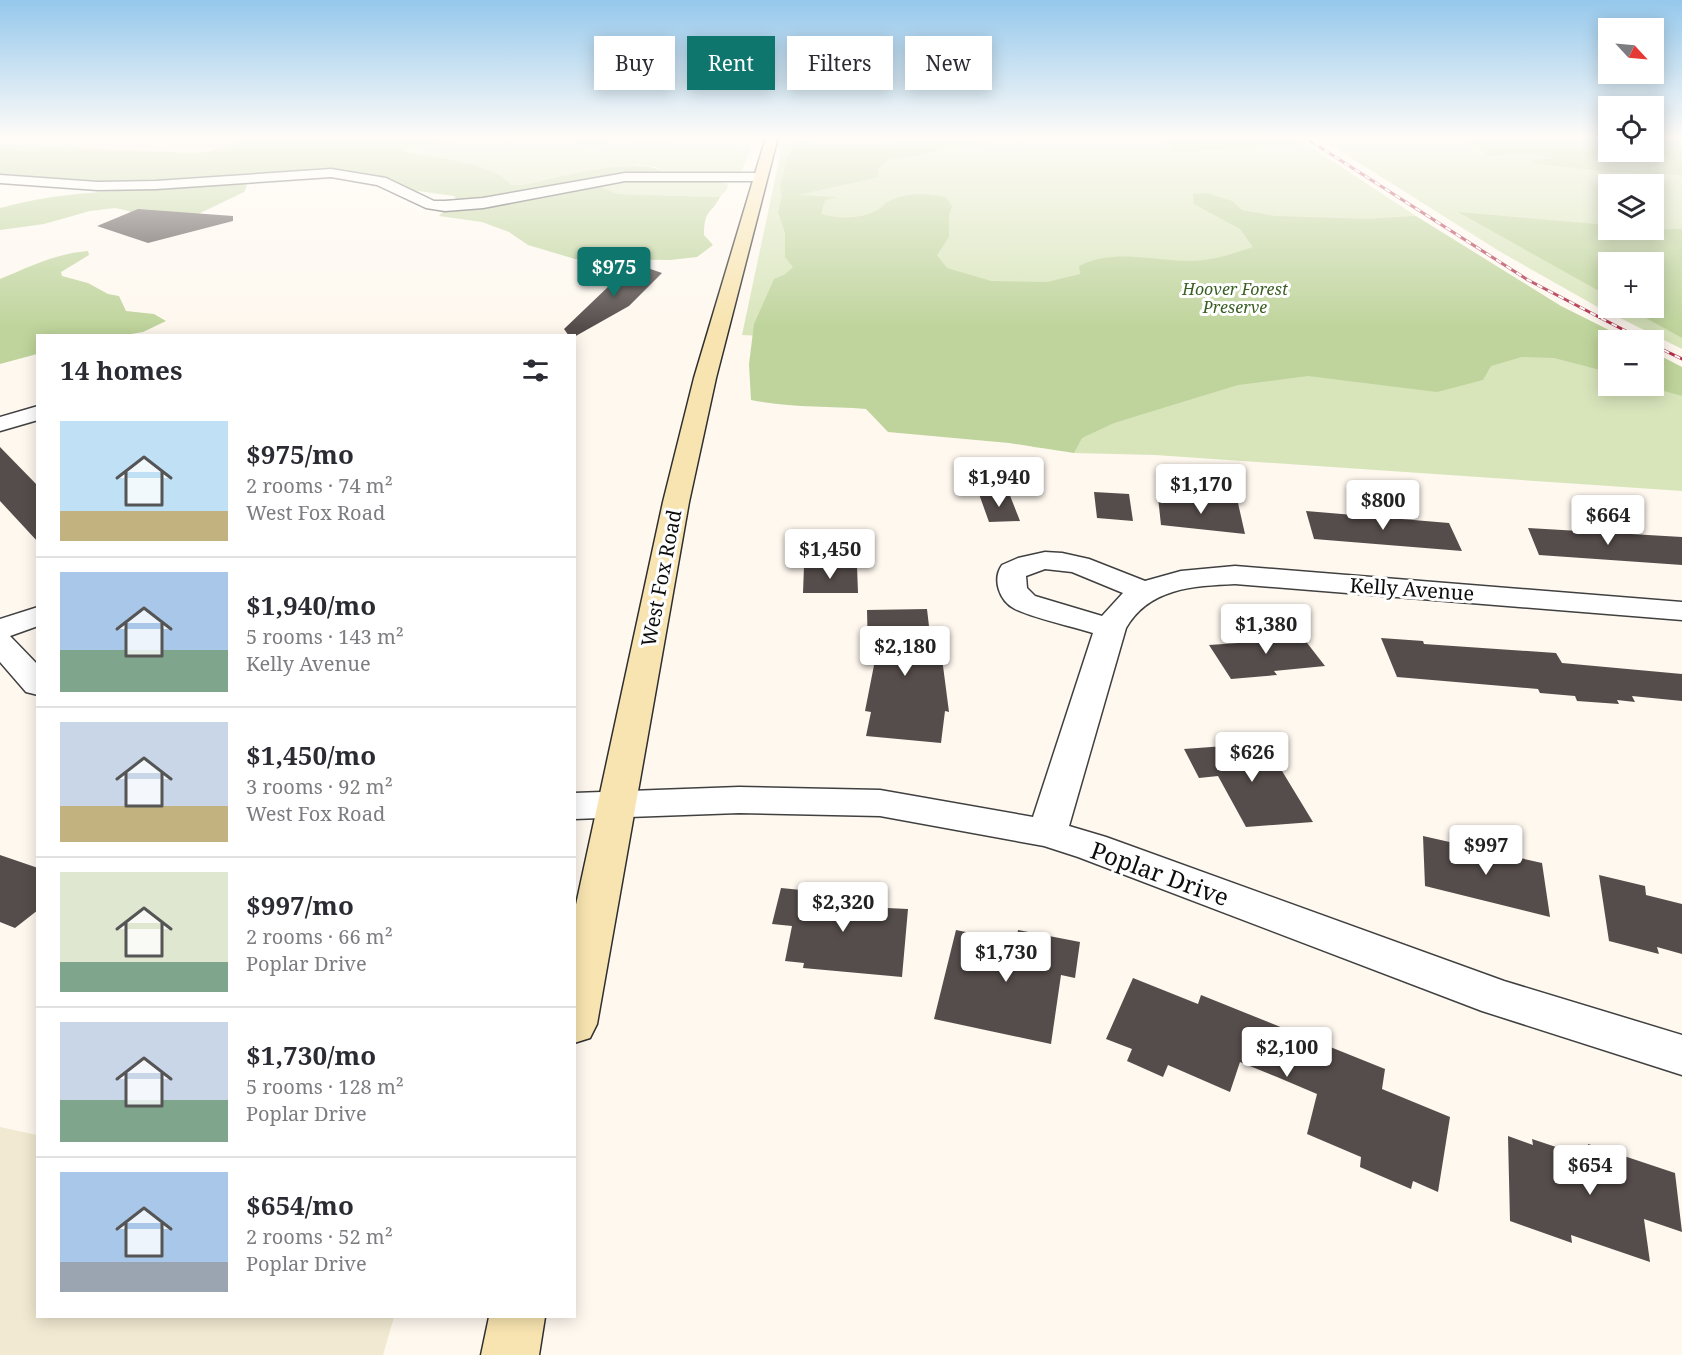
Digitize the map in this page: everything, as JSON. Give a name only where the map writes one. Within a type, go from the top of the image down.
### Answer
[{"type":"street","points":[[421,200],[431,205],[445,206],[497,200]]},
{"type":"street","name":"West Fox Road","points":[[576,1014],[676,502],[705,378],[753,200]]},
{"type":"street","points":[[0,424],[36,414]]},
{"type":"street","points":[[1110,628],[1024,602],[1013,593],[1010,582],[1012,571],[1036,561],[1053,560],[1091,569],[1144,591]]},
{"type":"street","name":"Kelly Avenue","points":[[1047,833],[1110,628],[1117,614],[1144,591],[1173,581],[1235,575],[1682,611]]},
{"type":"street","points":[[0,629],[36,617]]},
{"type":"street","points":[[0,643],[36,683]]},
{"type":"street","name":"Poplar Drive","points":[[576,806],[739,800],[880,803],[1047,833],[1092,847],[1498,998],[1682,1055]]},
{"type":"street","points":[[510,1355],[518,1318]]},
{"type":"shaded area","points":[[0,1127],[36,1135],[36,1318],[394,1318],[383,1355],[0,1355]]},
{"type":"green space","points":[[36,200],[227,200],[192,217],[148,225],[129,211],[115,208],[90,211],[44,224],[0,230],[0,208]]},
{"type":"green space","points":[[458,200],[718,200],[707,216],[704,227],[704,235],[713,245],[697,257],[670,260],[575,259],[528,245],[509,232],[482,222],[439,216],[459,202]]},
{"type":"green space","name":"Hoover Forest Preserve","points":[[771,200],[1392,200],[1416,216],[1414,217],[1598,334],[1598,396],[1664,396],[1664,381],[1682,374],[1682,491],[1155,455],[1074,453],[1075,450],[1032,447],[1006,346],[742,335]]},
{"type":"green space","points":[[781,200],[825,200],[821,214],[856,217],[870,214],[891,200],[948,200],[952,206],[949,216],[949,237],[937,255],[947,268],[991,281],[1047,282],[1080,274],[1079,266],[1106,258],[1133,257],[1197,261],[1222,257],[1253,247],[1240,229],[1194,204],[1194,200],[1230,200],[1242,210],[1275,216],[1368,219],[1416,216],[1561,306],[1609,330],[1598,330],[1598,369],[1554,358],[1522,357],[1491,366],[1483,380],[1437,392],[1308,376],[1238,385],[1114,423],[1082,438],[1074,453],[1009,443],[888,432],[866,409],[794,406],[751,400],[749,364],[754,324],[774,279],[784,275],[793,267],[785,257],[785,233],[778,212]]},
{"type":"green space","points":[[1418,200],[1598,200],[1598,240],[1664,240],[1664,200],[1682,200],[1682,349],[1664,340],[1664,330],[1644,330],[1620,318],[1664,318],[1664,252],[1598,252],[1598,307],[1499,251]]},
{"type":"green space","points":[[1458,212],[1598,224],[1598,240],[1664,240],[1664,229],[1682,229],[1682,338],[1646,318],[1664,318],[1664,252],[1598,252],[1598,290]]},
{"type":"green space","points":[[88,251],[89,255],[61,272],[62,276],[88,283],[108,294],[119,296],[126,311],[154,314],[166,321],[143,332],[131,334],[36,334],[36,354],[0,364],[0,279],[32,265]]},
{"type":"green space","points":[[1664,358],[1682,367],[1682,396],[1664,391]]},
{"type":"building","points":[[138,209],[233,216],[233,221],[148,243],[97,226]]},
{"type":"building","points":[[633,263],[662,273],[629,306],[576,336],[576,334],[568,334],[564,329]]},
{"type":"building","points":[[0,447],[36,484],[36,540],[0,501]]},
{"type":"building","points":[[1094,492],[1129,494],[1133,521],[1097,518]]},
{"type":"building","points":[[1009,493],[1020,521],[989,522],[979,494]]},
{"type":"building","points":[[1158,497],[1238,503],[1245,534],[1161,525]]},
{"type":"building","points":[[1306,511],[1449,523],[1462,551],[1314,539]]},
{"type":"building","points":[[1528,528],[1682,537],[1682,565],[1539,555]]},
{"type":"building","points":[[804,566],[857,566],[858,593],[803,593]]},
{"type":"building","points":[[927,609],[930,635],[939,635],[949,712],[945,711],[941,743],[866,736],[871,712],[865,711],[876,655],[868,655],[867,610]]},
{"type":"building","points":[[1297,630],[1325,666],[1274,671],[1277,675],[1231,679],[1209,645],[1253,642],[1248,634]]},
{"type":"building","points":[[1381,638],[1423,641],[1424,644],[1556,653],[1562,663],[1682,674],[1682,701],[1632,696],[1635,702],[1617,700],[1619,704],[1577,701],[1575,696],[1540,693],[1538,689],[1397,677]]},
{"type":"building","points":[[1265,743],[1313,822],[1246,827],[1218,776],[1199,778],[1184,749]]},
{"type":"building","points":[[1423,836],[1542,863],[1550,917],[1425,886]]},
{"type":"building","points":[[0,855],[36,867],[36,912],[15,928],[0,922]]},
{"type":"building","points":[[1599,875],[1645,886],[1646,895],[1682,904],[1682,954],[1657,947],[1659,954],[1609,941]]},
{"type":"building","points":[[781,888],[832,893],[831,900],[887,904],[887,908],[908,909],[902,977],[803,968],[804,963],[785,961],[792,926],[772,924]]},
{"type":"building","points":[[956,930],[1016,942],[1018,930],[1080,942],[1075,978],[1061,975],[1051,1044],[934,1019]]},
{"type":"building","points":[[1133,978],[1198,1004],[1201,995],[1385,1069],[1382,1089],[1450,1117],[1438,1192],[1413,1181],[1411,1189],[1360,1167],[1361,1157],[1307,1134],[1317,1094],[1277,1077],[1240,1062],[1230,1092],[1168,1065],[1163,1077],[1127,1061],[1132,1049],[1106,1039]]},
{"type":"building","points":[[1508,1136],[1533,1145],[1532,1139],[1589,1158],[1588,1144],[1675,1173],[1682,1232],[1644,1219],[1650,1262],[1571,1235],[1572,1243],[1510,1221]]},
{"type":"railway","points":[[1403,200],[1528,280],[1624,330]]},
{"type":"railway","points":[[1664,350],[1682,359]]}]
